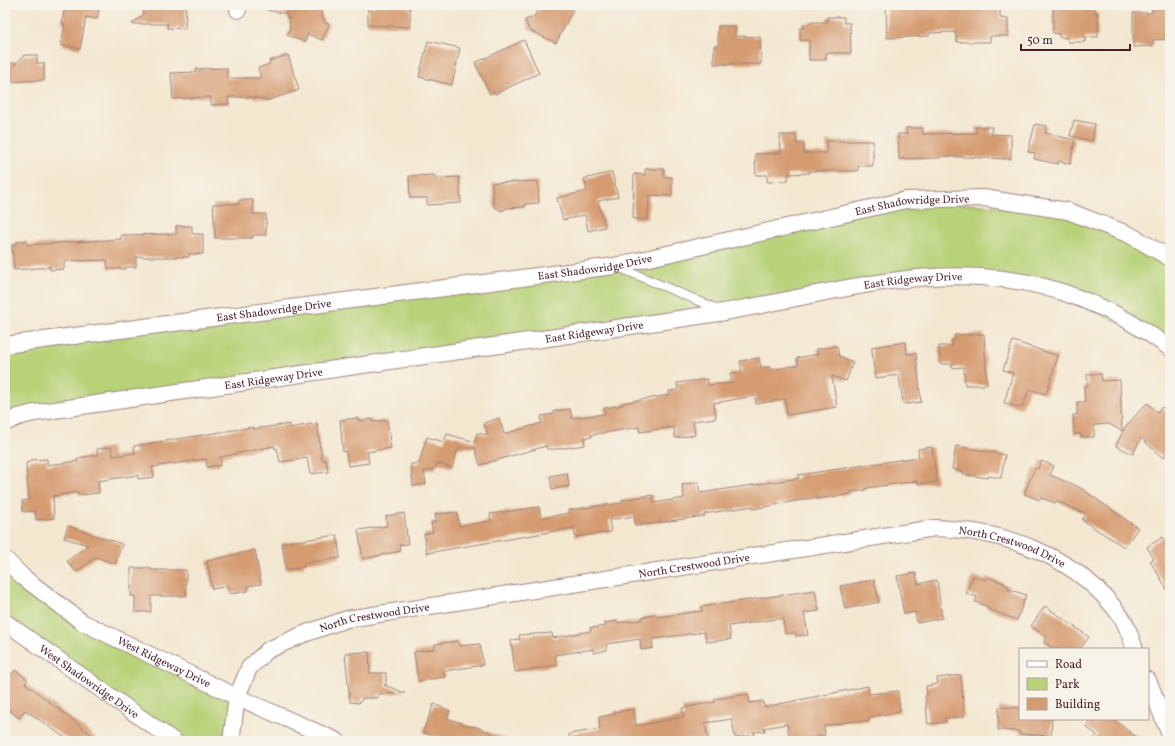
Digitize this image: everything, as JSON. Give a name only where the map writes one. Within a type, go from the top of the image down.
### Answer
[{"type":"street","name":"East Shadowridge Drive","points":[[5,345],[614,266],[906,200],[984,198],[1068,211],[1130,235],[1170,258]]},
{"type":"street","name":"East Ridgeway Drive","points":[[5,423],[18,417],[34,413],[727,312],[910,277],[982,276],[1041,285],[1101,307],[1156,338],[1170,348]]},
{"type":"street","name":"North Crestwood Drive","points":[[231,741],[237,697],[249,668],[268,650],[304,634],[347,619],[935,528],[965,529],[988,533],[1039,550],[1064,564],[1086,578],[1102,594],[1123,620],[1135,648]]},
{"type":"street","name":"West Ridgeway Drive","points":[[5,559],[24,577],[82,622],[237,697],[337,741]]},
{"type":"street","name":"West Shadowridge Drive","points":[[5,622],[174,741]]},
{"type":"street","points":[[1149,682],[1170,735]]},
{"type":"lane","points":[[614,266],[727,312]]},
{"type":"green space","points":[[906,200],[1068,211],[1170,258],[1170,348],[1041,285],[910,277],[5,423],[5,345],[614,266]]},
{"type":"green space","points":[[5,559],[82,622],[237,697],[231,741],[174,741],[5,622]]},
{"type":"building","points":[[65,5],[100,5],[97,19],[86,17],[80,49],[61,45],[65,24],[62,23]]},
{"type":"building","points":[[144,5],[186,5],[185,29],[167,28],[168,24],[132,24],[143,15]]},
{"type":"building","points":[[268,5],[322,5],[320,10],[325,23],[329,24],[322,40],[308,34],[305,42],[287,35],[290,30],[289,18],[286,17],[287,14],[267,10]]},
{"type":"building","points":[[374,5],[404,5],[403,7],[410,8],[410,27],[368,25],[368,7],[374,7]]},
{"type":"building","points":[[541,5],[563,5],[573,10],[556,43],[529,30],[525,20],[534,17]]},
{"type":"building","points":[[932,5],[933,9],[955,8],[955,5],[1000,5],[1000,18],[1008,19],[1008,36],[990,36],[990,42],[957,42],[955,32],[929,33],[929,36],[887,38],[886,6]]},
{"type":"building","points":[[1053,5],[1095,5],[1095,13],[1098,13],[1098,37],[1085,37],[1085,42],[1068,42],[1068,38],[1059,37],[1059,34],[1053,33]]},
{"type":"building","points":[[1152,9],[1170,9],[1170,39],[1153,40],[1153,46],[1133,47],[1133,13],[1152,13]]},
{"type":"building","points":[[827,17],[844,17],[844,23],[850,23],[851,53],[826,53],[826,60],[809,60],[809,40],[800,40],[800,28],[804,28],[803,24],[809,24],[810,22],[827,22]]},
{"type":"building","points":[[718,26],[735,26],[735,36],[760,37],[761,64],[714,64],[714,46],[718,46]]},
{"type":"building","points":[[524,40],[539,73],[495,94],[494,92],[490,94],[475,63]]},
{"type":"building","points":[[428,41],[460,48],[452,85],[419,77]]},
{"type":"building","points":[[25,55],[37,55],[37,63],[44,63],[44,80],[5,82],[5,63],[16,63]]},
{"type":"building","points":[[288,55],[299,90],[269,100],[252,97],[228,97],[229,104],[211,105],[211,97],[173,99],[171,73],[196,72],[196,69],[227,68],[227,78],[261,78],[258,68],[270,64],[269,61]]},
{"type":"building","points":[[1074,120],[1095,124],[1092,141],[1070,136]]},
{"type":"building","points":[[1035,124],[1047,126],[1045,133],[1075,140],[1070,164],[1059,161],[1058,164],[1034,159],[1035,153],[1028,152]]},
{"type":"building","points":[[976,127],[992,127],[991,134],[1011,135],[1011,159],[940,156],[940,158],[899,159],[898,134],[907,134],[906,128],[923,128],[923,134],[976,133]]},
{"type":"building","points":[[780,135],[796,135],[796,144],[804,144],[804,153],[827,153],[826,141],[873,141],[873,166],[858,166],[858,171],[810,171],[810,173],[788,174],[788,181],[767,182],[767,175],[756,175],[755,154],[781,153]]},
{"type":"building","points":[[645,169],[664,169],[664,177],[672,177],[672,196],[649,195],[648,219],[633,219],[634,174],[645,175]]},
{"type":"building","points":[[612,172],[618,197],[598,201],[605,227],[588,231],[585,215],[563,220],[557,198],[587,191],[584,179]]},
{"type":"building","points":[[434,175],[434,178],[459,177],[461,203],[427,205],[427,198],[410,198],[409,176]]},
{"type":"building","points":[[538,181],[539,203],[525,204],[525,207],[507,208],[502,211],[494,207],[492,183]]},
{"type":"building","points":[[239,200],[253,200],[253,214],[266,214],[266,235],[253,235],[253,238],[215,238],[213,204],[239,204]]},
{"type":"building","points":[[176,226],[192,226],[192,234],[203,234],[203,254],[189,254],[189,257],[136,257],[136,267],[125,267],[125,269],[108,269],[107,260],[64,261],[64,269],[50,270],[50,267],[14,270],[12,245],[16,245],[16,242],[27,241],[27,245],[121,239],[121,235],[176,234]]},
{"type":"building","points":[[984,334],[987,385],[965,385],[964,367],[952,368],[952,364],[940,364],[939,346],[952,346],[952,340],[955,340],[955,335]]},
{"type":"building","points":[[1013,341],[1058,356],[1046,394],[1029,389],[1022,408],[1004,403],[1013,373],[1003,370]]},
{"type":"building","points":[[906,342],[907,354],[916,353],[921,402],[906,404],[903,403],[899,375],[875,378],[872,347]]},
{"type":"building","points":[[837,346],[839,356],[853,362],[846,381],[832,376],[837,407],[787,415],[785,399],[756,404],[755,396],[714,403],[716,418],[693,421],[695,435],[675,438],[674,427],[640,432],[639,427],[591,435],[592,437],[584,438],[585,445],[557,449],[547,449],[546,446],[480,465],[475,448],[458,448],[452,468],[437,463],[435,469],[424,471],[426,484],[413,486],[411,464],[419,463],[427,437],[444,442],[447,434],[475,442],[477,433],[488,435],[484,423],[499,418],[504,434],[542,423],[541,416],[554,414],[554,411],[570,409],[572,418],[605,414],[604,408],[669,395],[669,391],[678,390],[677,383],[707,379],[708,385],[732,383],[730,373],[742,372],[740,361],[759,358],[761,368],[770,367],[770,370],[798,365],[797,358],[818,354],[817,349]]},
{"type":"building","points":[[1087,374],[1101,374],[1102,381],[1120,380],[1122,431],[1109,424],[1094,425],[1094,437],[1081,437],[1081,434],[1074,434],[1073,415],[1077,415],[1077,402],[1085,402],[1084,386],[1088,386]]},
{"type":"building","points":[[1147,403],[1157,412],[1162,407],[1170,414],[1170,450],[1163,458],[1141,438],[1133,454],[1116,446],[1125,427]]},
{"type":"building","points":[[358,418],[359,421],[372,419],[373,422],[387,420],[391,448],[367,452],[369,463],[348,466],[346,451],[343,452],[340,420]]},
{"type":"building","points":[[317,423],[322,460],[326,460],[328,472],[310,474],[307,458],[280,462],[277,448],[275,449],[274,446],[220,457],[221,465],[207,467],[206,459],[152,467],[154,477],[138,479],[138,475],[98,481],[99,493],[79,495],[78,492],[53,496],[54,518],[36,520],[35,511],[23,512],[22,501],[29,500],[26,463],[30,462],[30,460],[47,459],[47,465],[78,461],[78,458],[97,455],[97,449],[111,447],[113,456],[135,453],[134,446],[202,435],[253,427],[253,429],[290,424],[290,428]]},
{"type":"building","points":[[956,446],[1005,455],[1001,478],[989,476],[988,478],[963,474],[964,472],[952,469]]},
{"type":"building","points":[[932,447],[937,482],[918,484],[917,481],[866,488],[866,490],[850,492],[851,494],[817,499],[817,497],[753,509],[753,506],[704,514],[705,516],[635,526],[634,516],[609,520],[611,532],[575,537],[574,528],[427,553],[424,534],[433,532],[431,522],[436,522],[435,514],[457,512],[459,526],[491,521],[490,514],[539,507],[541,518],[569,513],[569,510],[622,503],[622,500],[653,495],[654,503],[684,498],[682,485],[698,482],[700,493],[799,478],[798,475],[919,457],[918,449]]},
{"type":"building","points":[[1041,461],[1054,466],[1050,475],[1079,487],[1138,528],[1124,547],[1082,520],[1086,514],[1056,501],[1055,503],[1041,498],[1040,500],[1024,494],[1035,468],[1038,469]]},
{"type":"building","points":[[567,473],[569,486],[552,489],[550,476]]},
{"type":"building","points":[[404,513],[408,544],[399,545],[400,551],[363,559],[358,530],[387,526],[386,516]]},
{"type":"building","points":[[68,526],[122,544],[115,564],[96,557],[76,572],[67,561],[88,545],[64,538]]},
{"type":"building","points":[[337,535],[340,558],[304,563],[304,567],[286,570],[282,543]]},
{"type":"building","points":[[1163,537],[1170,549],[1170,594],[1150,561],[1154,559],[1147,547]]},
{"type":"building","points":[[255,550],[261,584],[248,586],[248,591],[230,594],[228,586],[212,589],[207,561]]},
{"type":"building","points":[[131,568],[151,568],[151,570],[186,570],[186,596],[151,596],[151,612],[135,612],[135,596],[131,596]]},
{"type":"building","points":[[916,573],[918,584],[937,580],[942,618],[917,623],[915,612],[904,614],[897,576]]},
{"type":"building","points":[[973,576],[985,580],[987,577],[1004,583],[1003,584],[1009,586],[1008,589],[1026,595],[1017,620],[986,608],[987,606],[975,602],[977,597],[966,593]]},
{"type":"building","points":[[874,580],[879,602],[845,609],[840,586]]},
{"type":"building","points":[[815,590],[819,611],[804,613],[808,635],[796,636],[795,633],[785,634],[783,619],[776,619],[729,626],[731,639],[707,642],[704,632],[652,639],[653,648],[641,650],[640,639],[606,644],[607,650],[594,653],[593,649],[555,655],[557,665],[515,672],[511,640],[520,639],[519,635],[552,633],[553,638],[591,631],[590,628],[606,626],[605,623],[642,620],[642,617],[656,615],[657,617],[702,611],[701,607]]},
{"type":"building","points":[[1045,606],[1089,637],[1081,648],[1053,648],[1044,642],[1047,637],[1031,626]]},
{"type":"building","points":[[458,641],[459,646],[480,644],[483,665],[444,671],[445,677],[418,681],[414,652],[435,649],[435,644]]},
{"type":"building","points":[[369,652],[370,673],[386,673],[386,685],[384,685],[405,693],[378,694],[378,698],[363,698],[359,703],[350,702],[345,653]]},
{"type":"building","points":[[15,670],[28,680],[25,683],[100,741],[70,741],[25,710],[19,718],[5,707],[5,703],[9,697],[5,694],[5,684]]},
{"type":"building","points":[[961,675],[964,717],[945,718],[946,722],[928,724],[925,696],[927,695],[926,686],[938,684],[937,678]]},
{"type":"building","points":[[868,686],[869,694],[898,691],[900,712],[869,717],[869,721],[852,721],[824,726],[825,735],[798,741],[790,741],[787,724],[764,728],[765,731],[754,732],[755,735],[735,738],[732,719],[705,723],[708,739],[700,741],[569,741],[569,734],[600,729],[599,717],[614,714],[614,712],[634,709],[636,726],[684,717],[682,708],[715,702],[715,699],[748,694],[750,703],[763,701],[764,707]]},
{"type":"building","points":[[434,704],[450,711],[447,718],[473,727],[474,726],[511,741],[445,741],[425,733],[423,732]]},
{"type":"building","points":[[999,707],[1019,708],[1019,720],[1052,720],[1051,736],[1019,734],[1019,731],[998,730]]},
{"type":"building","points":[[1090,720],[1113,720],[1142,741],[1092,741],[1097,735],[1086,727]]}]
